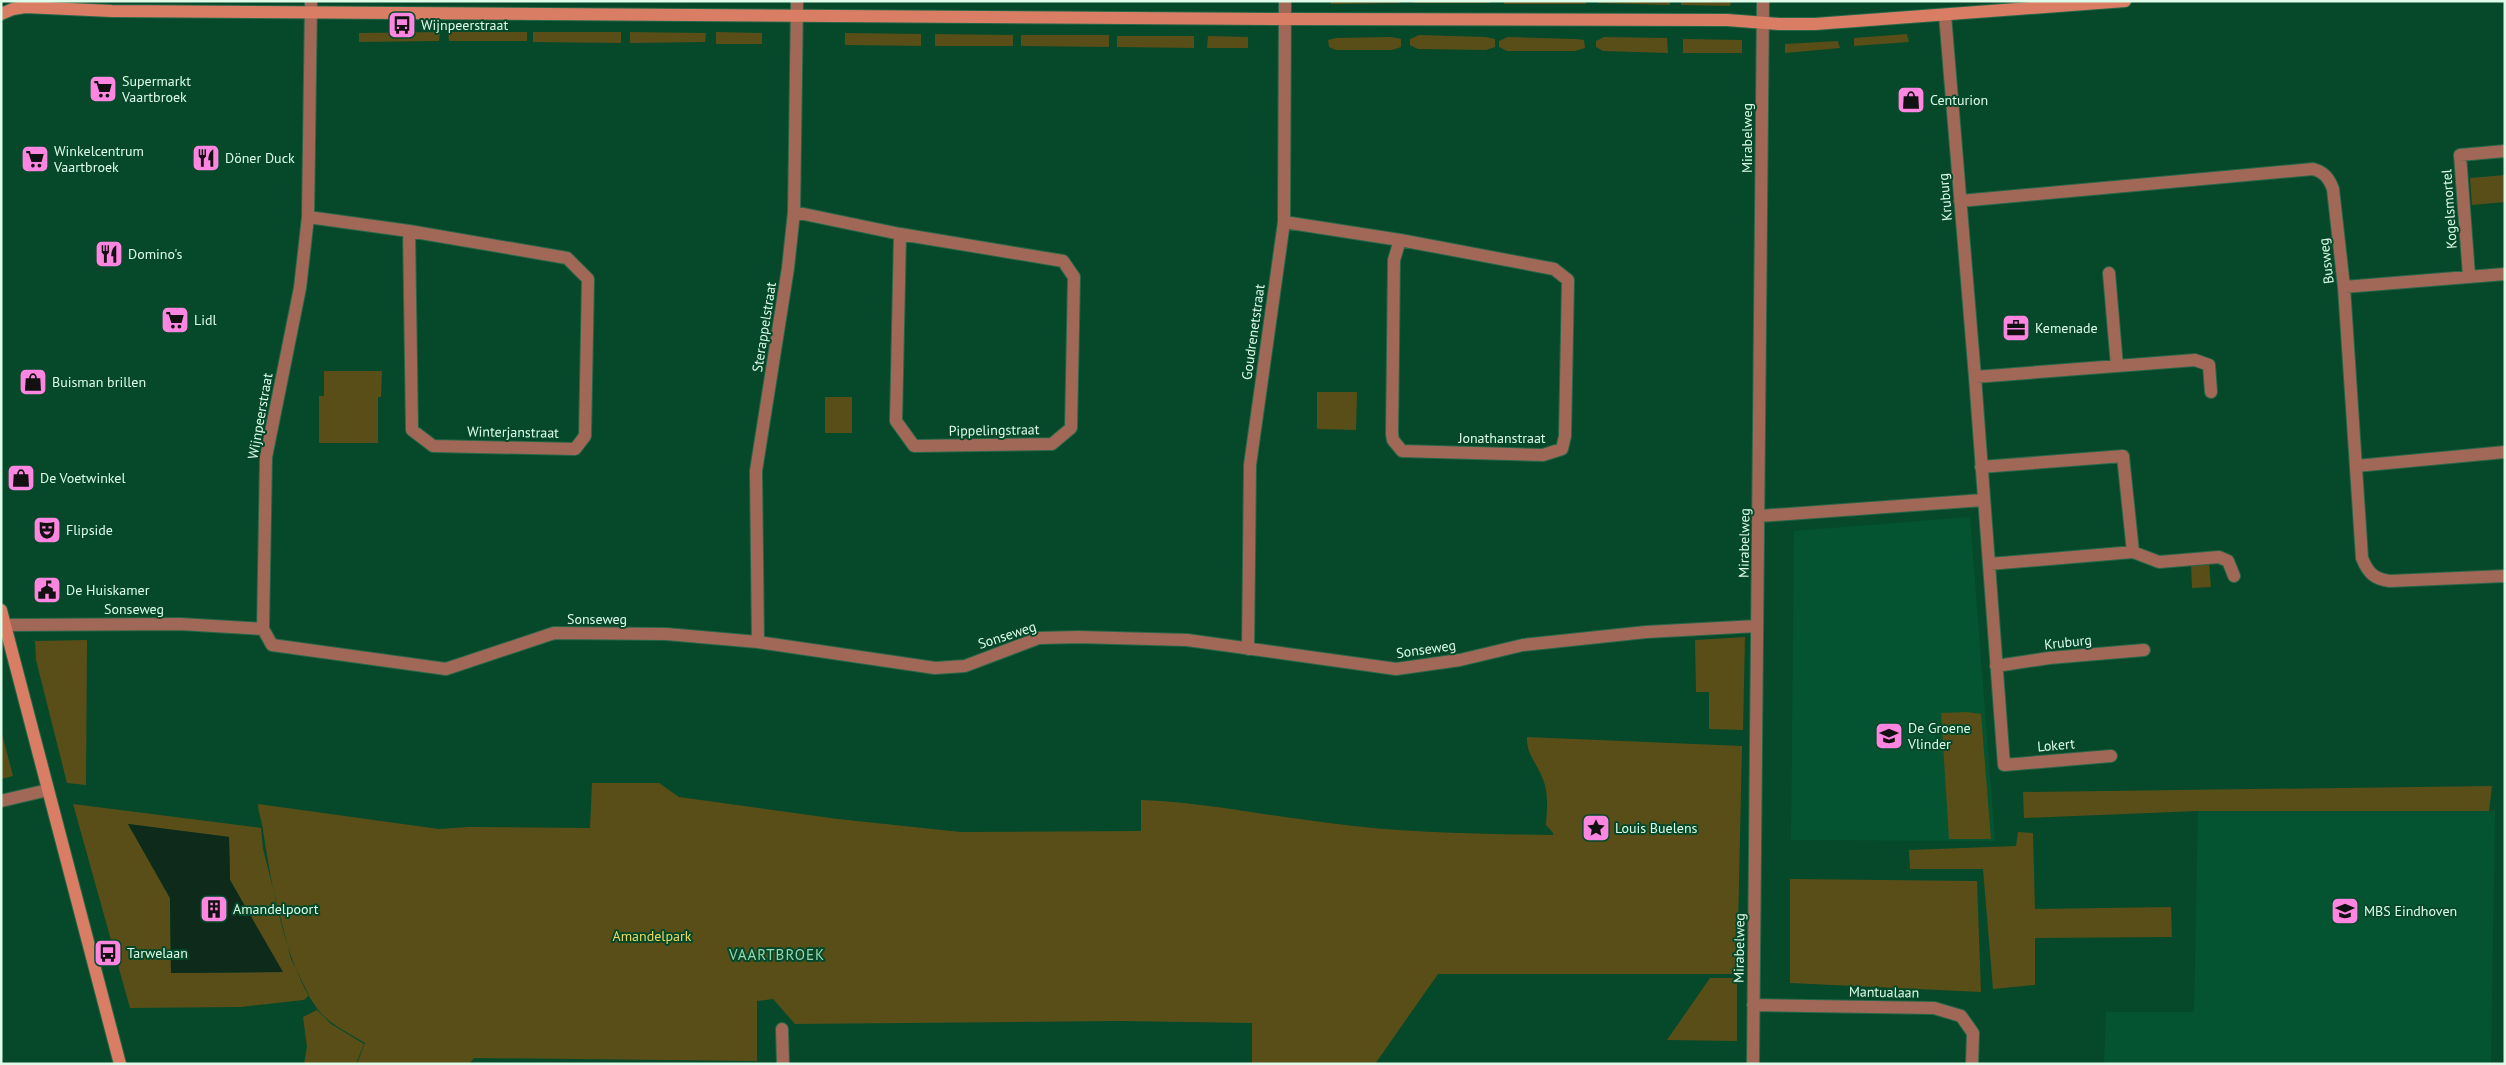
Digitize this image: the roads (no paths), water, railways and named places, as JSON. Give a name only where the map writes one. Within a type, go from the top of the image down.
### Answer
[{"type":"street","name":"Sterappelstraat","points":[[758,642],[756,471],[788,268],[794,212],[797,1]]},
{"type":"street","name":"Goudrenetstraat","points":[[1248,649],[1250,465],[1284,222],[1284,1]]},
{"type":"street","name":"Mirabelweg","points":[[1753,1064],[1757,626],[1760,516],[1763,1]]},
{"type":"street","points":[[1,14],[13,9],[26,7],[112,11],[311,7],[798,16],[1727,20],[1815,24],[2126,1]]},
{"type":"street","name":"Wijnpeerstraat","points":[[272,646],[263,629],[266,457],[300,288],[308,217],[311,7]]},
{"type":"street","name":"Kruburg","points":[[1945,15],[1975,377],[2004,765]]},
{"type":"street","name":"Kogelsmortel","points":[[2469,276],[2460,154],[2505,151]]},
{"type":"street","name":"Busweg","points":[[1960,200],[2313,169],[2319,171],[2330,180],[2333,189],[2344,287],[2362,558],[2371,576],[2380,580],[2505,576]]},
{"type":"street","name":"Pippelingstraat","points":[[794,212],[900,234],[1063,261],[1074,277],[1071,428],[1052,444],[914,446],[896,421],[900,234]]},
{"type":"street","name":"Winterjanstraat","points":[[308,217],[409,231],[567,258],[588,279],[585,436],[575,449],[433,446],[412,430],[409,231]]},
{"type":"street","name":"Jonathanstraat","points":[[1284,222],[1400,240],[1554,269],[1568,280],[1565,436],[1562,449],[1543,455],[1408,452],[1402,451],[1397,446],[1392,434],[1392,381],[1394,260],[1400,240]]},
{"type":"street","points":[[2109,272],[2117,366]]},
{"type":"street","points":[[2344,287],[2505,274]]},
{"type":"street","points":[[1975,377],[2195,360],[2208,365],[2211,392]]},
{"type":"street","points":[[2356,466],[2505,452]]},
{"type":"street","points":[[1981,467],[2123,456],[2134,552]]},
{"type":"street","points":[[1760,516],[1983,500]]},
{"type":"street","points":[[1989,564],[2134,552],[2159,562],[2219,557],[2228,561],[2234,576]]},
{"type":"street","points":[[1,610],[120,1064]]},
{"type":"street","name":"Sonseweg","points":[[5,625],[180,624],[263,629]]},
{"type":"street","name":"Sonseweg","points":[[272,646],[446,669],[554,634],[666,634],[758,642],[935,668],[965,666],[1039,638],[1187,640],[1396,669],[1460,660],[1523,645],[1646,632],[1757,626]]},
{"type":"street","name":"Kruburg","points":[[1996,666],[2049,658],[2144,650]]},
{"type":"street","name":"Lokert","points":[[2004,765],[2111,756]]},
{"type":"street","points":[[1,801],[48,790]]},
{"type":"street","name":"Mantualaan","points":[[1753,1005],[1934,1008],[1961,1016],[1973,1033],[1972,1064]]},
{"type":"street","points":[[782,1029],[782,1064]]},
{"type":"place","name":"Wijnpeerstraat","points":[[402,25]]},
{"type":"place","name":"Supermarkt Vaartbroek","points":[[103,89]]},
{"type":"place","name":"Centurion","points":[[1911,100]]},
{"type":"place","name":"Döner Duck","points":[[206,158]]},
{"type":"place","name":"Winkelcentrum Vaartbroek","points":[[35,159]]},
{"type":"place","name":"Domino's","points":[[109,254]]},
{"type":"place","name":"Lidl","points":[[175,320]]},
{"type":"place","name":"Kemenade","points":[[2016,328]]},
{"type":"place","name":"Buisman brillen","points":[[33,382]]},
{"type":"place","name":"De Voetwinkel","points":[[21,478]]},
{"type":"place","name":"Flipside","points":[[47,530]]},
{"type":"place","name":"De Huiskamer","points":[[47,590]]},
{"type":"place","name":"De Groene Vlinder","points":[[1889,736]]},
{"type":"place","name":"Louis Buelens","points":[[1596,828]]},
{"type":"place","name":"Amandelpoort","points":[[214,909]]},
{"type":"place","name":"MBS Eindhoven","points":[[2345,911]]},
{"type":"place","name":"Tarwelaan","points":[[108,953]]},
{"type":"district","name":"VAARTBROEK","points":[[777,955]]},
{"type":"park label","name":"Amandelpark","points":[[652,936]]}]
